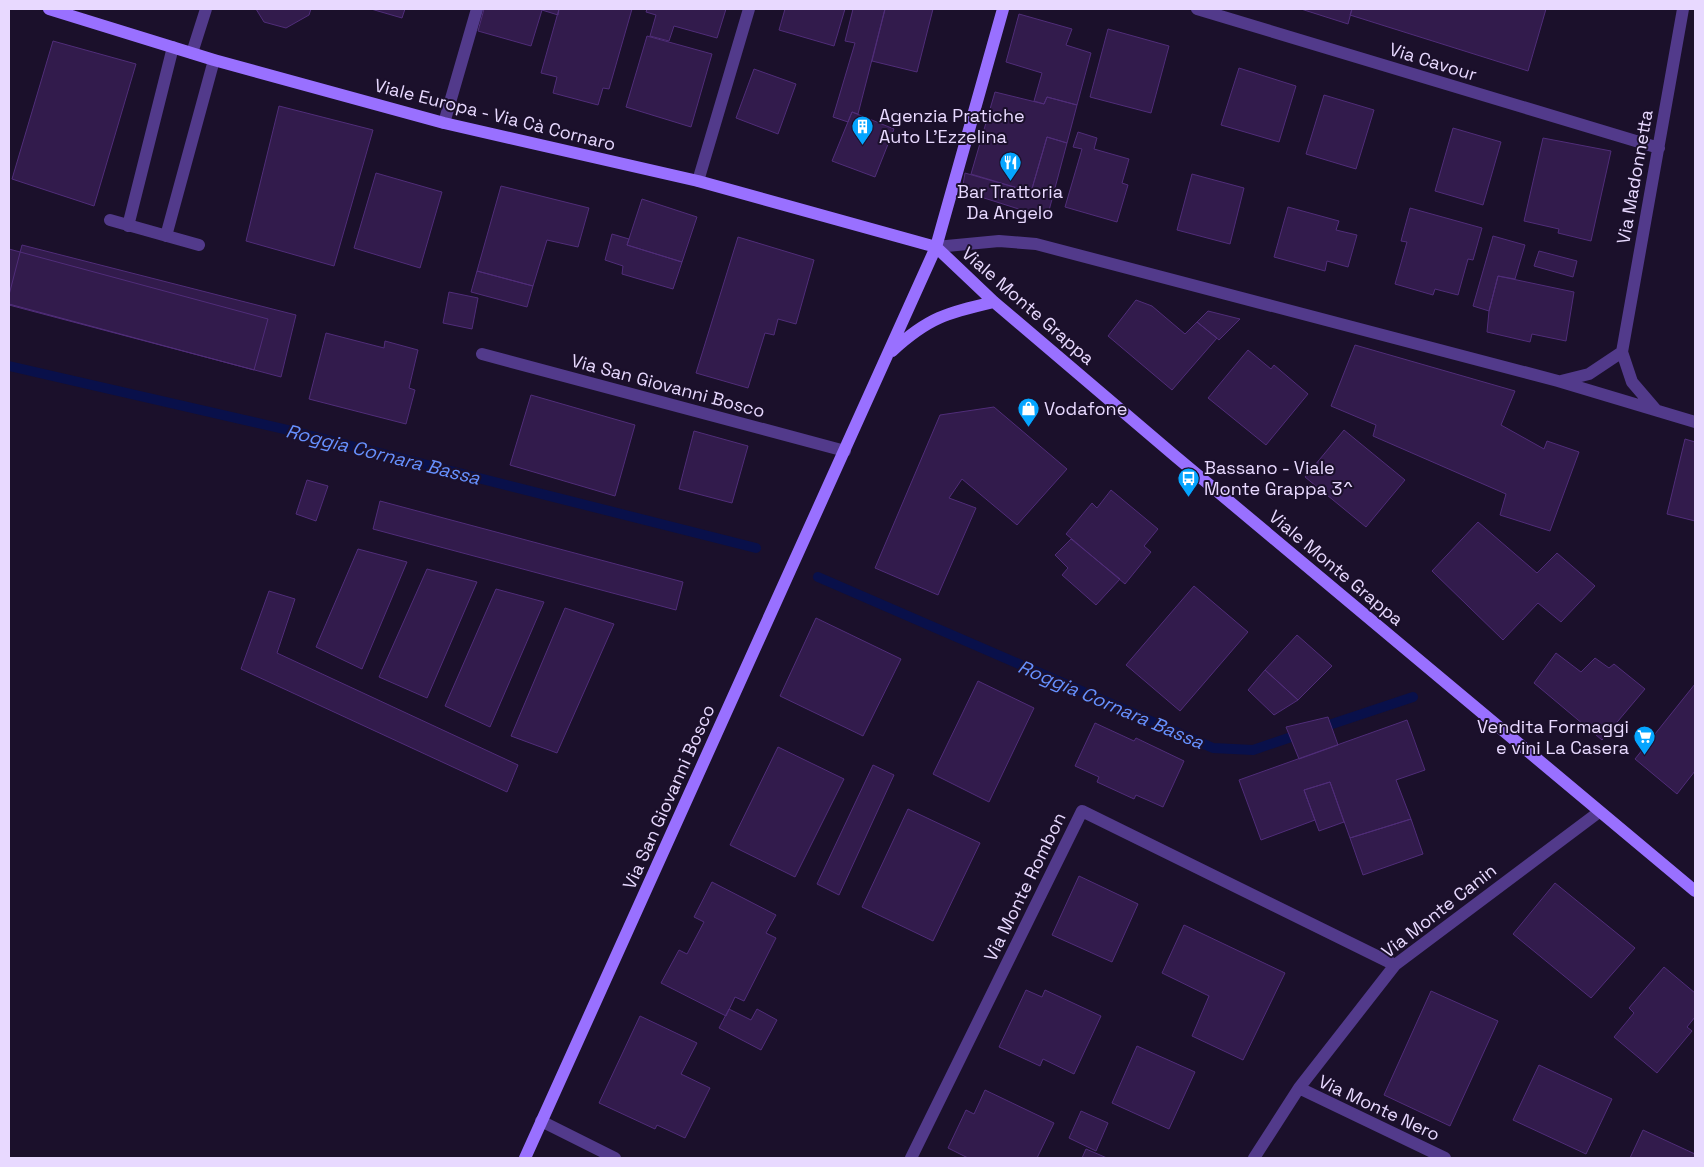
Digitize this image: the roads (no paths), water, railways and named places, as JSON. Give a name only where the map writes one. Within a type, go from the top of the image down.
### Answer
[{"type":"street","name":"Viale Europa - Via Cà Cornaro","points":[[49,9],[214,60],[444,123],[698,181],[936,247]]},
{"type":"street","points":[[192,53],[206,9]]},
{"type":"street","points":[[444,123],[477,9]]},
{"type":"street","points":[[698,181],[749,9]]},
{"type":"street","name":"Via San Giovanni Bosco","points":[[525,1158],[936,247],[1003,9]]},
{"type":"street","name":"Via Cavour","points":[[1196,9],[1659,148]]},
{"type":"street","name":"Via Madonnetta","points":[[1658,412],[1642,396],[1632,382],[1622,352],[1683,9]]},
{"type":"street","points":[[128,226],[173,47]]},
{"type":"street","points":[[166,236],[214,60]]},
{"type":"street","points":[[110,220],[199,245]]},
{"type":"street","points":[[936,247],[999,241],[1036,244],[1558,381],[1695,422]]},
{"type":"street","name":"Viale Monte Grappa","points":[[936,247],[994,302],[1695,892]]},
{"type":"street","name":"Via San Giovanni Bosco","points":[[888,354],[914,330],[946,313],[994,302]]},
{"type":"street","points":[[1558,381],[1569,381],[1589,374],[1622,352]]},
{"type":"street","name":"Via San Giovanni Bosco","points":[[482,354],[845,451]]},
{"type":"street","name":"Via Monte Rombon","points":[[911,1158],[1082,811],[1395,965]]},
{"type":"street","name":"Via Monte Canin","points":[[1254,1158],[1299,1088],[1395,965],[1599,812]]},
{"type":"street","name":"Via Monte Nero","points":[[1299,1088],[1445,1158]]},
{"type":"street","points":[[541,1121],[615,1158]]},
{"type":"waterway","name":"Roggia Cornara Bassa","points":[[9,366],[288,430],[756,548]]},
{"type":"waterway","name":"Roggia Cornara Bassa","points":[[818,577],[1213,748],[1253,750],[1303,733]]},
{"type":"waterway","name":"Roggia Cornara Bassa","points":[[1320,728],[1413,697]]},
{"type":"place","name":"Agenzia Pratiche Auto L'Ezzelina","points":[[863,145]]},
{"type":"place","name":"Bar Trattoria Da Angelo","points":[[1010,181]]},
{"type":"place","name":"Vodafone","points":[[1028,428]]},
{"type":"place","name":"Bassano - Viale Monte Grappa 3^","points":[[1188,497]]},
{"type":"place","name":"Vendita Formaggi e vini La Casera","points":[[1645,756]]}]
